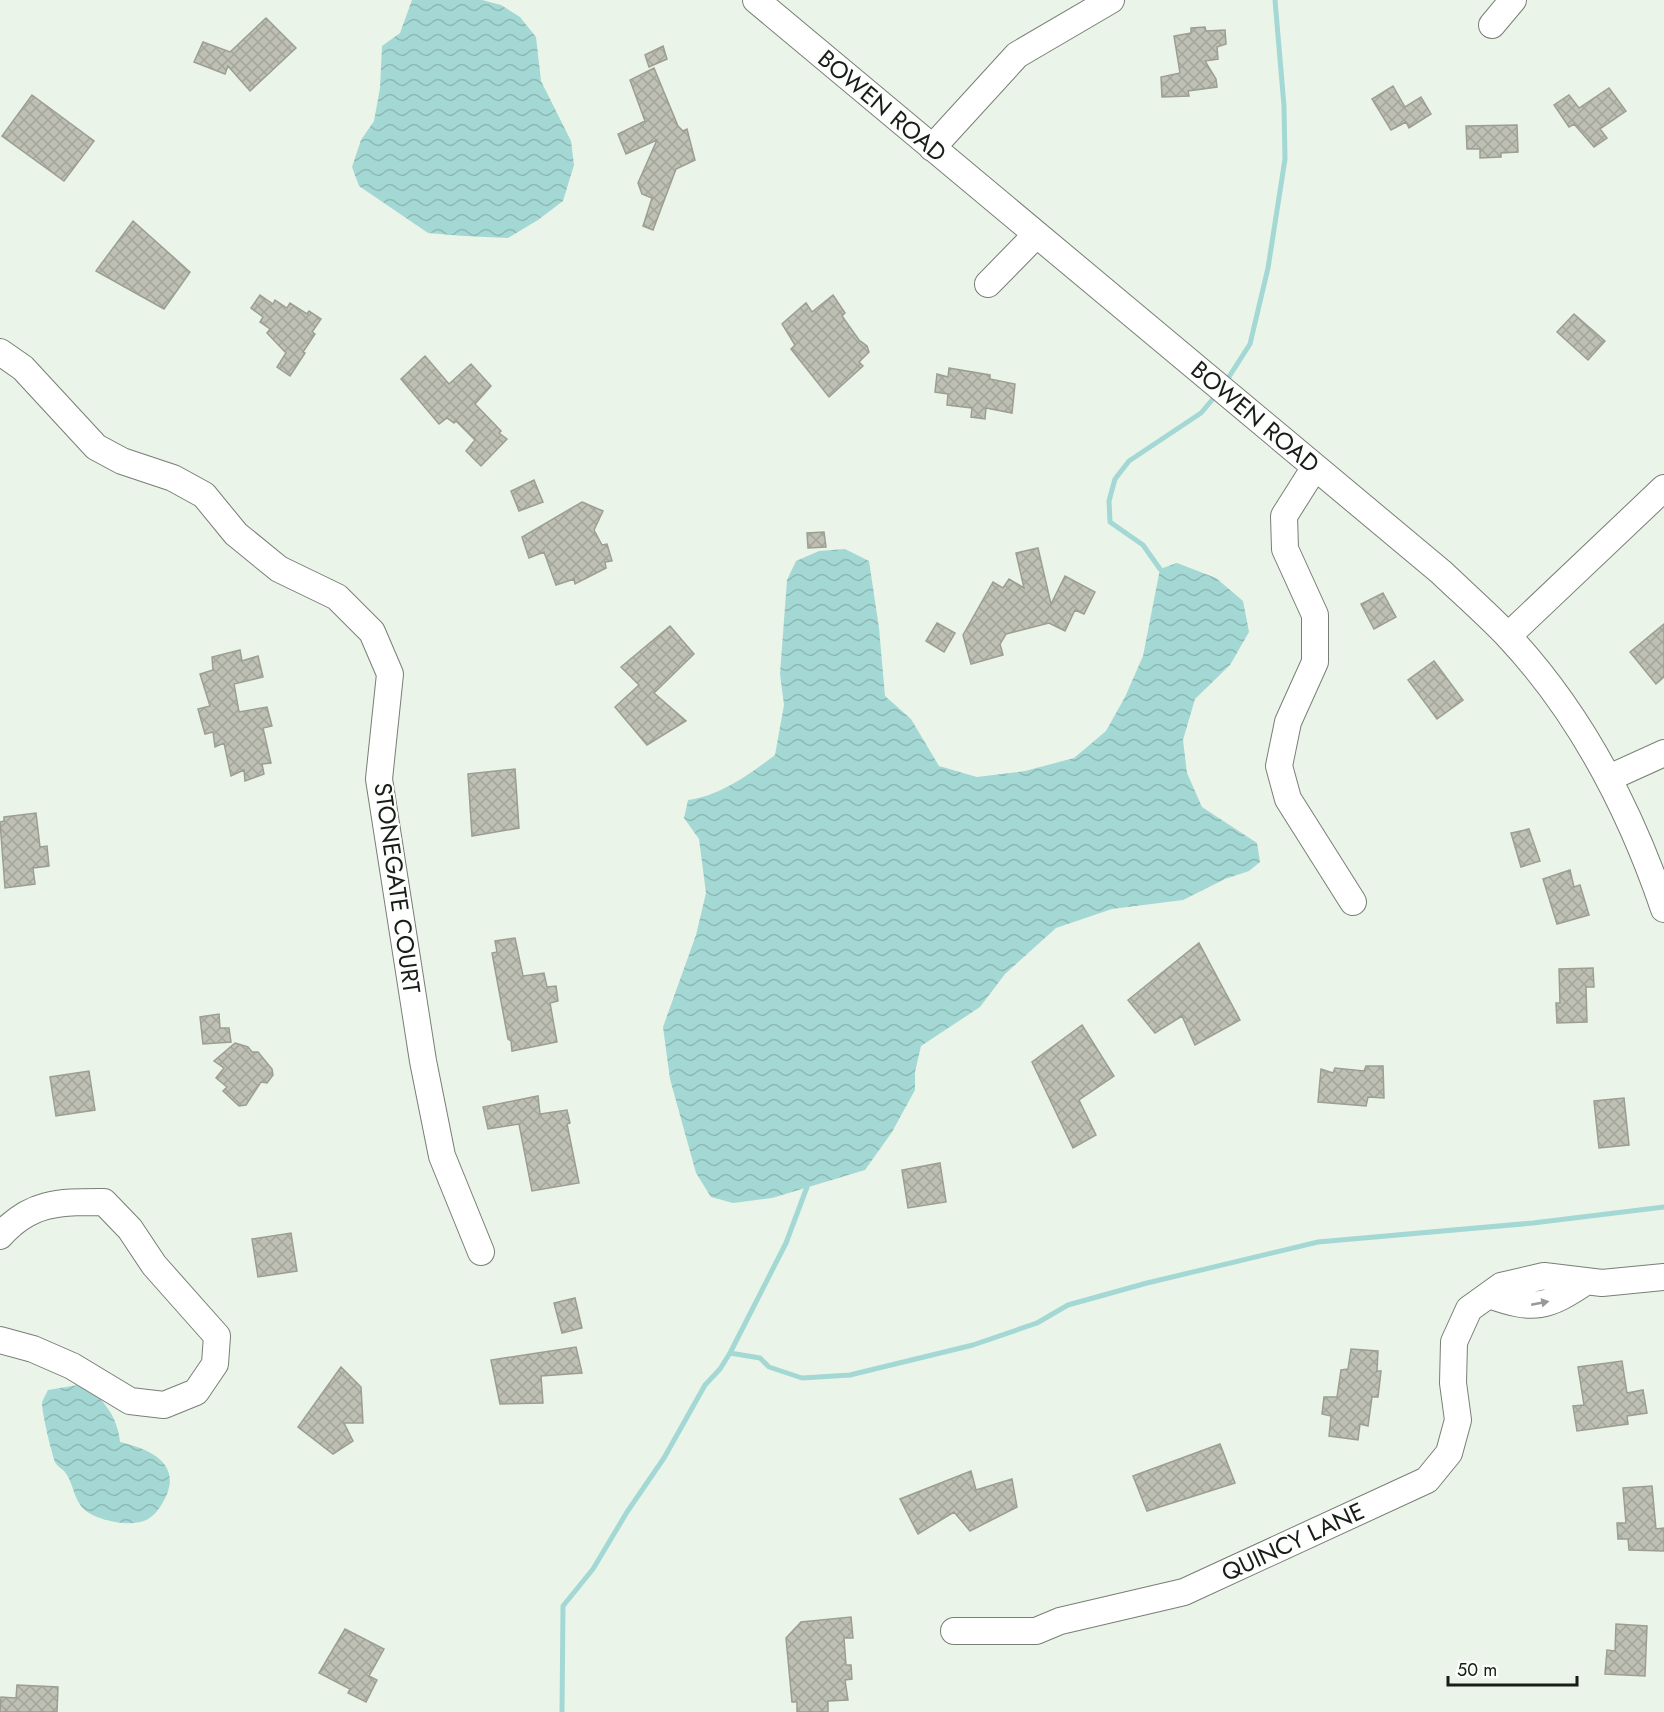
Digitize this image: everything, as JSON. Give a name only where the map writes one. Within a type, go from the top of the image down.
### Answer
[{"type":"street","name":"BOWEN ROAD","points":[[756,0],[1442,572],[1509,636],[1563,704],[1609,778],[1642,849],[1664,909]]},
{"type":"street","points":[[932,148],[1017,55],[1111,0]]},
{"type":"street","points":[[1492,25],[1513,0]]},
{"type":"street","points":[[987,284],[1036,235]]},
{"type":"street","name":"STONEGATE COURT","points":[[0,352],[23,368],[96,447],[122,461],[173,478],[204,495],[236,534],[279,569],[337,597],[372,632],[390,674],[379,779],[423,1061],[442,1156],[481,1252]]},
{"type":"street","points":[[1315,466],[1284,516],[1286,549],[1315,615],[1315,662],[1288,722],[1279,766],[1288,798],[1353,902]]},
{"type":"street","points":[[1509,636],[1664,488]]},
{"type":"street","points":[[1609,778],[1664,753]]},
{"type":"street","points":[[0,1236],[16,1219],[57,1202],[104,1202],[130,1229],[154,1265],[217,1336],[215,1364],[196,1392],[164,1405],[130,1401],[72,1366],[33,1349],[0,1340]]},
{"type":"street","name":"QUINCY LANE","points":[[954,1631],[1036,1631],[1060,1621],[1184,1592],[1427,1480],[1449,1453],[1458,1420],[1453,1383],[1454,1342],[1469,1309],[1489,1295],[1516,1304],[1539,1306],[1569,1293],[1587,1281],[1602,1283],[1664,1277]]},
{"type":"water","points":[[412,0],[482,0],[501,5],[520,17],[536,37],[541,81],[571,141],[574,165],[563,201],[538,220],[508,238],[428,233],[359,186],[352,167],[361,140],[374,121],[380,88],[382,46],[400,33]]},
{"type":"water","points":[[845,549],[869,561],[879,628],[885,696],[911,719],[939,766],[977,777],[1025,771],[1074,758],[1106,731],[1125,697],[1143,656],[1160,569],[1177,563],[1216,578],[1243,601],[1249,632],[1230,665],[1195,699],[1183,740],[1187,773],[1202,807],[1257,843],[1260,862],[1249,871],[1225,879],[1183,900],[1112,909],[1056,928],[1005,974],[980,1007],[921,1046],[915,1072],[915,1090],[892,1132],[865,1170],[772,1198],[733,1203],[711,1197],[696,1173],[670,1079],[663,1027],[696,935],[706,893],[699,839],[684,818],[688,800],[723,789],[745,777],[775,755],[784,705],[780,674],[787,580],[796,561],[819,551]]},
{"type":"water","points":[[84,1384],[97,1396],[113,1417],[120,1442],[150,1452],[165,1465],[169,1473],[170,1483],[162,1505],[148,1519],[125,1523],[92,1515],[82,1507],[67,1475],[55,1462],[42,1401],[48,1390]]},
{"type":"building","points":[[266,18],[296,48],[250,91],[228,66],[225,74],[194,62],[203,42],[230,52]]},
{"type":"building","points":[[1205,27],[1206,31],[1225,30],[1226,44],[1217,47],[1218,59],[1205,61],[1216,79],[1217,87],[1188,91],[1189,96],[1162,97],[1161,77],[1180,73],[1174,36],[1191,33],[1191,28]]},
{"type":"building","points":[[663,46],[667,59],[649,67],[645,55]]},
{"type":"building","points":[[654,68],[678,126],[683,131],[687,129],[695,160],[676,169],[653,230],[643,226],[652,198],[642,194],[638,183],[657,140],[626,154],[618,134],[645,121],[630,80]]},
{"type":"building","points":[[1393,86],[1405,107],[1421,97],[1431,114],[1409,128],[1406,122],[1391,130],[1372,99]]},
{"type":"building","points":[[1609,88],[1626,111],[1600,129],[1607,138],[1594,147],[1574,124],[1569,127],[1554,105],[1569,95],[1579,108]]},
{"type":"building","points":[[32,95],[94,141],[64,181],[2,136]]},
{"type":"building","points":[[1517,125],[1518,152],[1501,153],[1501,157],[1480,158],[1480,149],[1467,149],[1466,126]]},
{"type":"building","points":[[133,221],[190,272],[164,309],[96,271]]},
{"type":"building","points":[[260,295],[273,304],[275,300],[287,308],[290,303],[307,314],[309,311],[321,319],[312,332],[315,334],[303,352],[305,353],[290,376],[277,367],[286,353],[267,333],[270,329],[260,322],[263,317],[251,308]]},
{"type":"building","points":[[833,295],[845,313],[842,316],[859,340],[867,346],[869,352],[859,362],[863,366],[829,397],[791,349],[795,345],[782,324],[806,303],[812,312]]},
{"type":"building","points":[[1574,314],[1605,341],[1588,360],[1557,332]]},
{"type":"building","points":[[425,356],[449,384],[471,364],[491,386],[475,404],[501,431],[499,433],[507,439],[481,466],[466,451],[475,440],[456,421],[454,423],[447,418],[439,424],[401,379]]},
{"type":"building","points":[[949,368],[990,375],[990,379],[1015,384],[1012,413],[986,408],[985,419],[971,417],[972,408],[947,405],[948,394],[935,392],[937,374],[948,377]]},
{"type":"building","points":[[534,480],[543,502],[519,511],[511,491]]},
{"type":"building","points":[[582,502],[603,511],[594,530],[602,545],[607,544],[612,561],[605,562],[606,568],[575,584],[574,579],[556,585],[544,552],[529,558],[522,537]]},
{"type":"building","points":[[824,532],[826,547],[808,548],[807,533]]},
{"type":"building","points":[[1038,548],[1051,604],[1065,576],[1095,592],[1084,614],[1075,610],[1065,631],[1049,623],[1006,634],[1000,644],[1003,655],[971,664],[963,635],[993,582],[1003,588],[1009,579],[1024,588],[1016,553]]},
{"type":"building","points":[[1383,593],[1396,617],[1374,629],[1361,604]]},
{"type":"building","points":[[937,623],[955,633],[944,652],[926,641]]},
{"type":"building","points":[[1664,624],[1664,677],[1656,684],[1630,652]]},
{"type":"building","points":[[670,626],[694,654],[654,693],[686,721],[647,745],[615,707],[639,685],[621,667]]},
{"type":"building","points":[[240,650],[242,661],[258,656],[263,677],[234,684],[239,712],[267,707],[272,726],[263,728],[271,763],[262,764],[264,774],[245,781],[244,770],[231,776],[224,743],[215,747],[213,732],[205,734],[198,709],[210,706],[200,674],[213,670],[212,657]]},
{"type":"building","points":[[1434,661],[1463,700],[1437,719],[1408,680]]},
{"type":"building","points":[[515,769],[519,828],[472,836],[468,774]]},
{"type":"building","points":[[36,813],[40,847],[47,846],[49,866],[33,868],[35,884],[5,888],[0,822],[4,821],[4,817]]},
{"type":"building","points":[[1529,829],[1540,861],[1521,867],[1511,833]]},
{"type":"building","points":[[1570,870],[1574,887],[1580,885],[1589,915],[1557,924],[1543,879]]},
{"type":"building","points":[[515,938],[523,976],[544,973],[547,987],[556,986],[558,1001],[550,1003],[557,1042],[512,1051],[492,953],[497,952],[495,941]]},
{"type":"building","points":[[1199,943],[1240,1020],[1195,1045],[1182,1016],[1155,1033],[1128,1000]]},
{"type":"building","points":[[1593,968],[1594,987],[1586,987],[1587,1022],[1557,1023],[1556,1003],[1560,1003],[1559,969]]},
{"type":"building","points":[[219,1014],[220,1028],[229,1028],[231,1042],[203,1044],[200,1017]]},
{"type":"building","points":[[1082,1025],[1114,1076],[1079,1100],[1096,1135],[1073,1148],[1032,1062]]},
{"type":"building","points":[[235,1043],[248,1047],[252,1052],[258,1052],[272,1069],[273,1075],[267,1083],[261,1082],[246,1105],[239,1106],[223,1091],[227,1087],[216,1078],[224,1068],[214,1061]]},
{"type":"building","points":[[1366,1066],[1383,1066],[1384,1098],[1368,1097],[1366,1106],[1318,1102],[1321,1069],[1333,1073],[1335,1068],[1364,1071]]},
{"type":"building","points":[[89,1071],[95,1110],[56,1116],[50,1077]]},
{"type":"building","points":[[538,1096],[540,1114],[567,1110],[570,1123],[567,1124],[579,1183],[532,1191],[519,1124],[488,1129],[483,1107]]},
{"type":"building","points":[[1624,1098],[1629,1145],[1599,1148],[1594,1101]]},
{"type":"building","points":[[940,1163],[946,1202],[908,1208],[902,1170]]},
{"type":"building","points":[[291,1233],[297,1271],[258,1277],[252,1239]]},
{"type":"building","points":[[575,1298],[582,1328],[562,1333],[554,1303]]},
{"type":"building","points":[[576,1347],[582,1373],[541,1376],[543,1403],[500,1404],[491,1360]]},
{"type":"building","points":[[1351,1349],[1378,1351],[1377,1371],[1381,1371],[1378,1397],[1372,1397],[1368,1426],[1360,1424],[1358,1440],[1329,1436],[1331,1416],[1322,1414],[1324,1397],[1337,1397],[1341,1370],[1348,1369]]},
{"type":"building","points":[[1622,1361],[1627,1393],[1643,1390],[1647,1413],[1627,1416],[1628,1424],[1577,1431],[1573,1406],[1584,1405],[1578,1367]]},
{"type":"building","points":[[341,1367],[361,1387],[363,1423],[344,1423],[353,1441],[333,1454],[298,1427]]},
{"type":"building","points":[[1220,1444],[1235,1483],[1147,1511],[1133,1476]]},
{"type":"building","points":[[971,1471],[976,1490],[1012,1479],[1017,1507],[970,1531],[954,1512],[918,1534],[900,1499]]},
{"type":"building","points":[[1652,1486],[1656,1529],[1664,1528],[1664,1551],[1629,1550],[1628,1539],[1618,1539],[1617,1523],[1626,1523],[1623,1488]]},
{"type":"building","points":[[851,1617],[853,1638],[844,1638],[846,1665],[851,1665],[852,1679],[845,1680],[848,1700],[828,1701],[828,1712],[797,1712],[797,1702],[792,1702],[786,1638],[801,1622]]},
{"type":"building","points":[[1616,1624],[1647,1626],[1645,1676],[1605,1674],[1607,1650],[1615,1651]]},
{"type":"building","points":[[345,1629],[384,1649],[369,1676],[377,1680],[366,1702],[348,1693],[350,1689],[319,1673]]},
{"type":"building","points":[[17,1685],[58,1687],[57,1712],[0,1712],[1,1697],[16,1698]]},
{"type":"waterway","points":[[1225,383],[1250,344],[1268,268],[1285,159],[1284,106],[1275,0]]},
{"type":"waterway","points":[[1160,569],[1143,545],[1110,522],[1109,501],[1115,479],[1129,461],[1201,413],[1218,393]]},
{"type":"waterway","points":[[562,1712],[563,1606],[593,1569],[627,1512],[664,1458],[705,1385],[720,1369],[730,1353],[786,1243],[807,1187]]},
{"type":"waterway","points":[[730,1353],[760,1358],[769,1367],[802,1378],[850,1375],[973,1345],[1037,1323],[1068,1305],[1147,1283],[1318,1242],[1533,1223],[1664,1207]]}]
